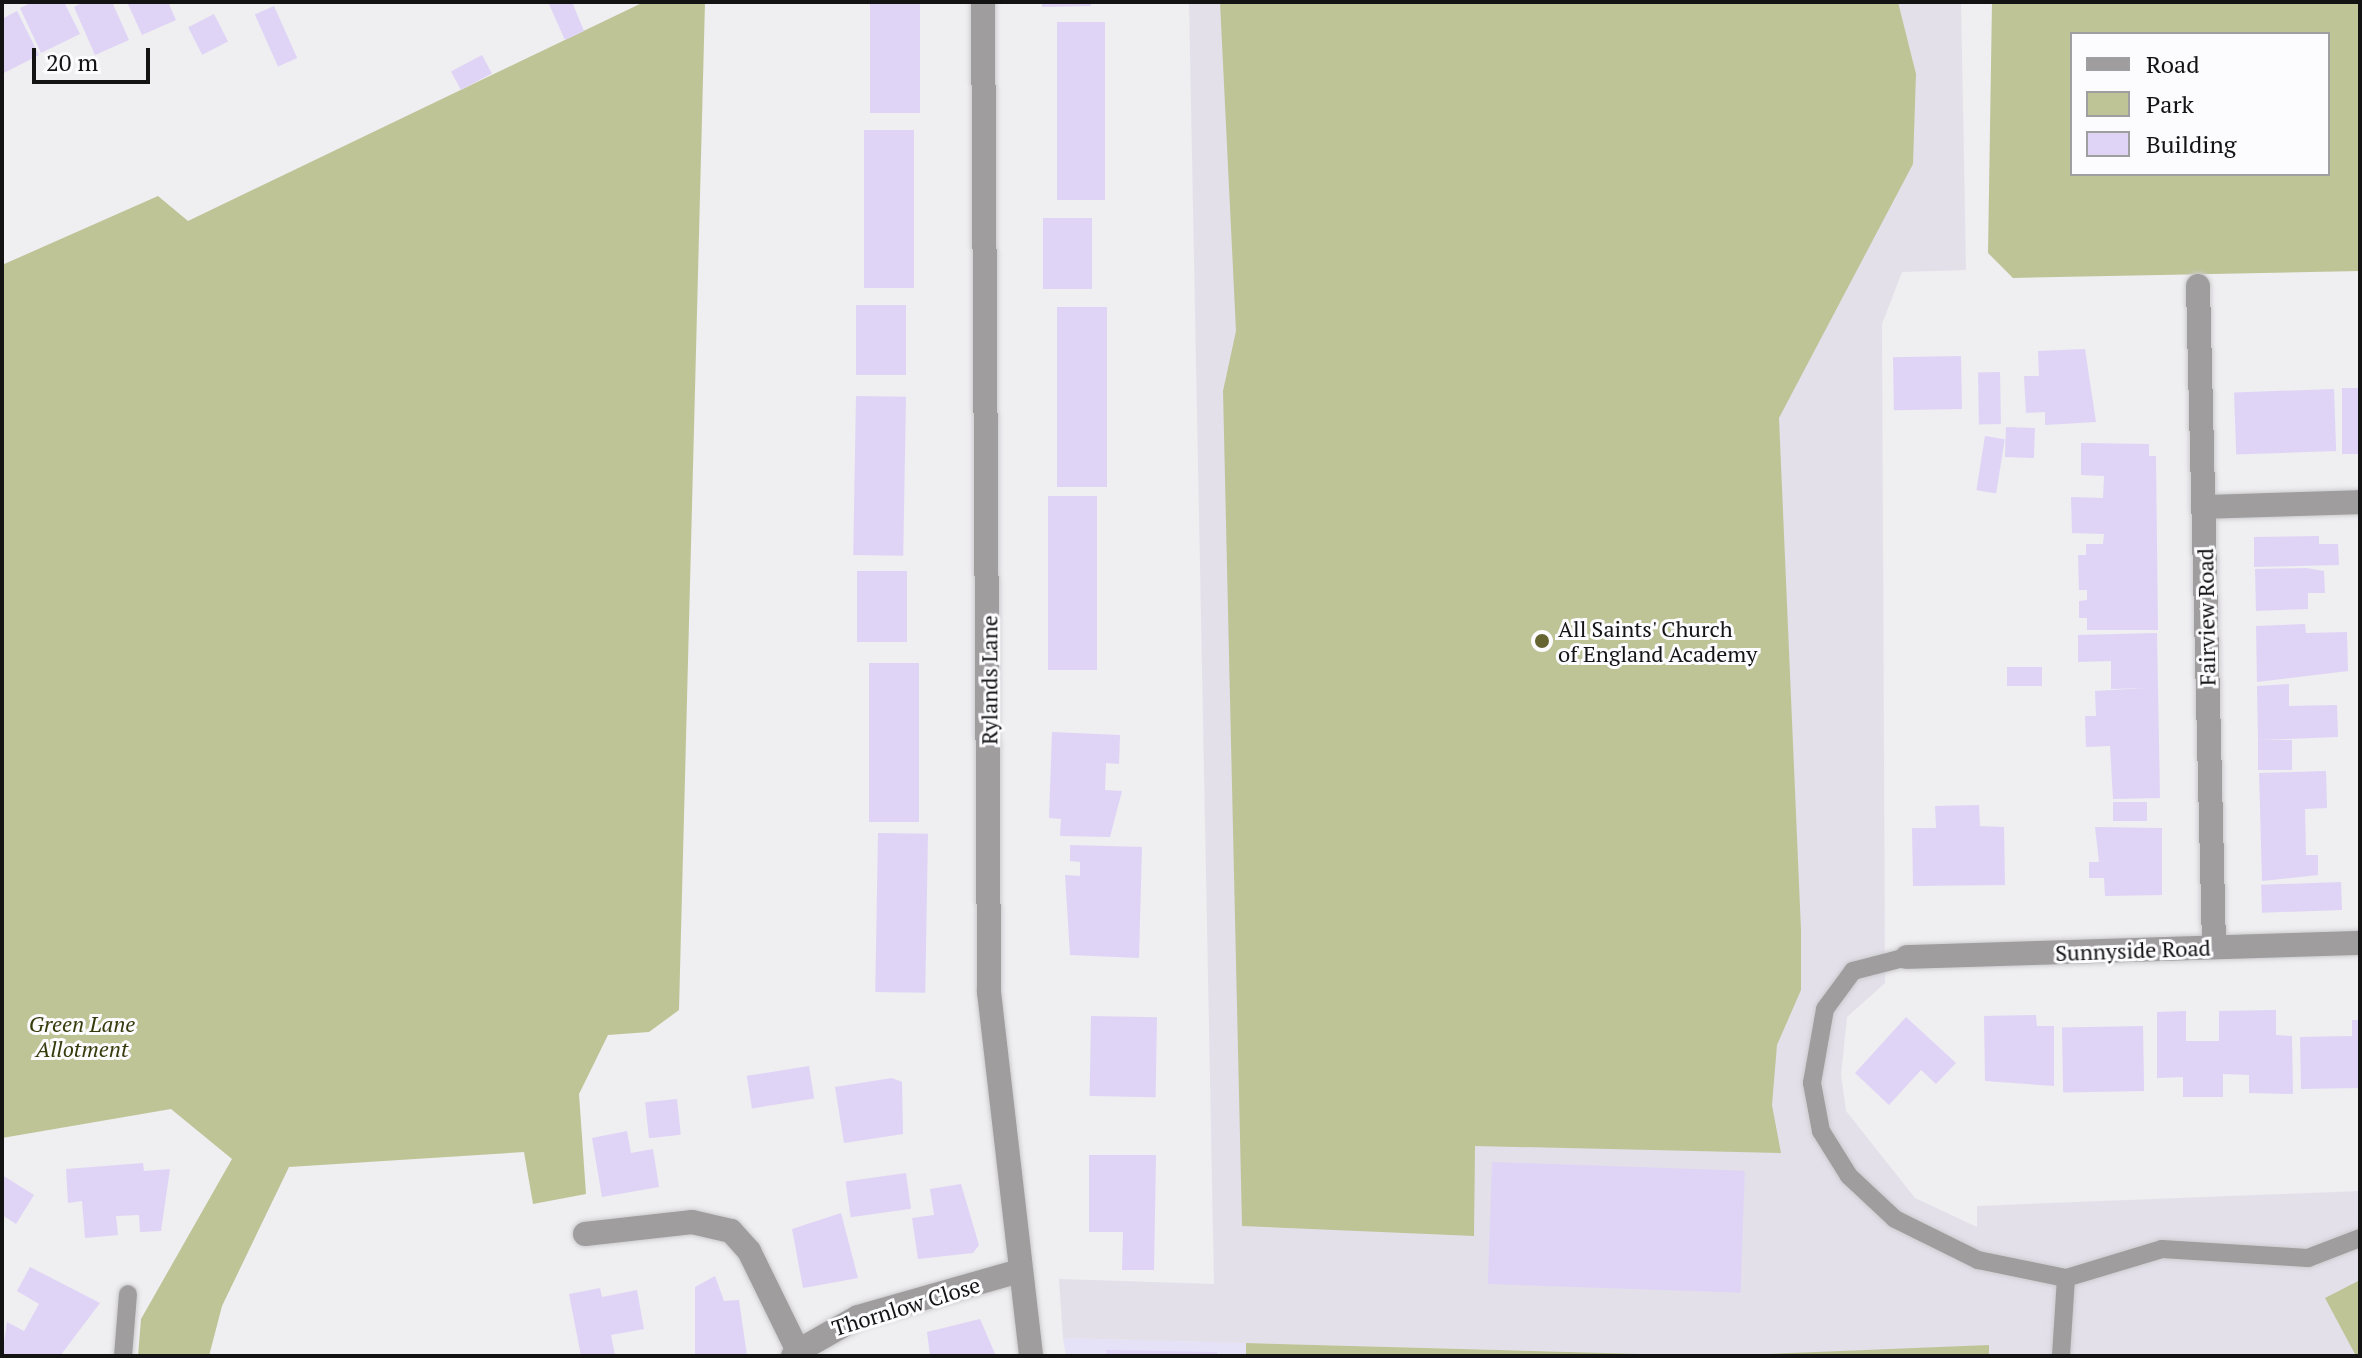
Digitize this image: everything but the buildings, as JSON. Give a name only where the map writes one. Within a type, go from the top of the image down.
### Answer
[{"type":"street","name":"Rylands Lane","points":[[983,2],[989,992],[1031,1356]]},
{"type":"street","name":"Fairview Road","points":[[2198,286],[2214,947]]},
{"type":"street","points":[[2203,507],[2360,502]]},
{"type":"street","name":"Sunnyside Road","points":[[1907,957],[2360,943]]},
{"type":"street","name":"Thornlow Close","points":[[585,1234],[692,1222],[731,1231],[749,1251],[796,1353],[858,1317],[1019,1271]]},
{"type":"lane","points":[[1907,957],[1853,971],[1825,1009],[1812,1083],[1821,1131],[1849,1176],[1895,1219],[1978,1260],[2066,1278],[2162,1249],[2308,1258],[2360,1238]]},
{"type":"lane","points":[[2061,1356],[2066,1278]]},
{"type":"lane","points":[[123,1356],[128,1294]]},
{"type":"shaded area","name":"All Saints' Church of England Academy","points":[[1189,2],[1961,2],[1966,270],[1902,272],[1882,324],[1885,983],[1847,1017],[1841,1075],[1846,1111],[1915,1198],[1977,1227],[1977,1206],[2360,1191],[2360,1356],[1989,1356],[1988,1346],[1715,1356],[1063,1338],[1059,1279],[1214,1284]]},
{"type":"shaded area","points":[[1063,1338],[1246,1343],[1246,1356],[1066,1356]]},
{"type":"green space","name":"Green Lane Allotment","points":[[644,2],[705,2],[679,1010],[649,1032],[608,1035],[579,1094],[586,1194],[533,1204],[524,1152],[289,1167],[222,1306],[209,1356],[138,1356],[141,1319],[232,1159],[171,1109],[2,1138],[2,265],[158,196],[188,221]]},
{"type":"green space","name":"All Saints' Church of England Academy","points":[[1220,2],[1898,2],[1916,74],[1913,164],[1779,418],[1801,930],[1801,990],[1777,1045],[1772,1105],[1781,1153],[1475,1146],[1474,1236],[1242,1226],[1223,391],[1236,331]]},
{"type":"green space","points":[[1992,2],[2360,2],[2360,271],[2013,278],[1988,253]]},
{"type":"green space","points":[[2360,1280],[2360,1356],[2356,1356],[2325,1298]]},
{"type":"green space","points":[[1246,1343],[1715,1356],[1246,1356]]},
{"type":"green space","points":[[1989,1345],[1989,1356],[1715,1356]]},
{"type":"place","name":"All Saints' Church of England Academy","points":[[1542,641]]}]
